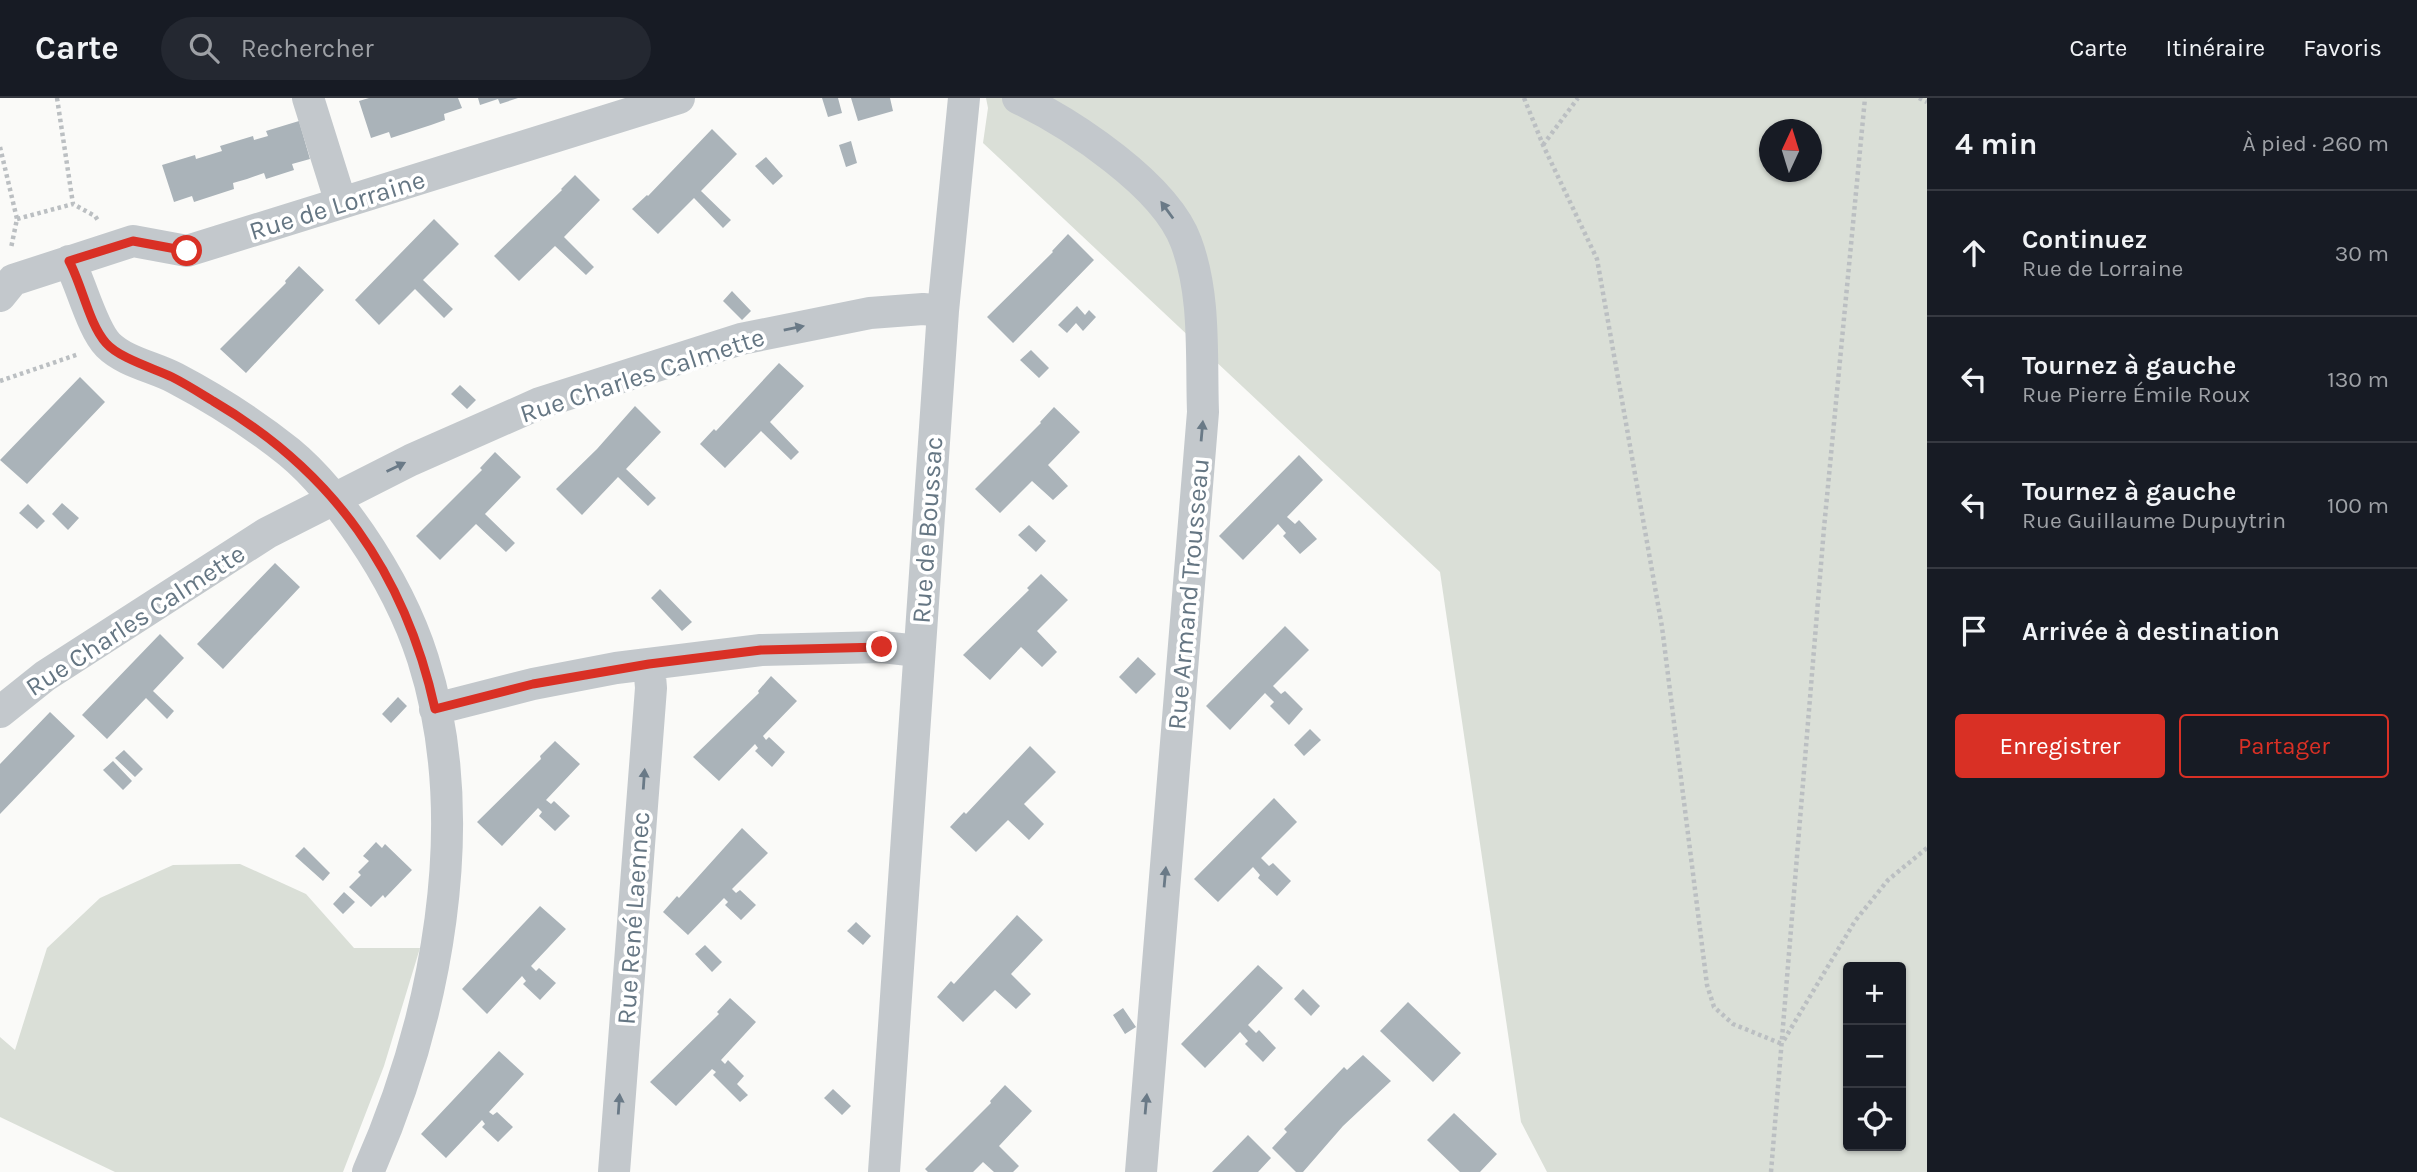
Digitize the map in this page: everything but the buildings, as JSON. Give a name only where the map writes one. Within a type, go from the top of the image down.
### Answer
[{"type":"street","points":[[308,98],[341,203]]},
{"type":"street","name":"Rue de Lorraine","points":[[0,296],[13,280],[133,241],[187,251],[341,203],[621,107],[679,98]]},
{"type":"street","name":"Rue de Boussac","points":[[884,1172],[943,312],[964,98]]},
{"type":"street","name":"Rue Armand Trousseau","points":[[1018,98],[1053,115],[1140,179],[1168,209],[1186,240],[1196,277],[1203,412],[1141,1172]]},
{"type":"street","points":[[69,261],[106,343],[120,354],[175,378],[233,412],[290,453],[334,498],[395,590],[423,658],[443,758],[447,832],[436,943],[424,1003],[403,1079],[368,1172]]},
{"type":"street","name":"Rue Charles Calmette","points":[[0,712],[45,676],[267,533],[411,460],[540,403],[741,339],[870,313],[923,309],[943,312]]},
{"type":"street","points":[[435,709],[533,684],[649,664],[761,650],[882,647],[918,651]]},
{"type":"street","name":"Rue René Laennec","points":[[614,1172],[651,688],[649,664]]},
{"type":"path","points":[[57,98],[73,204]]},
{"type":"path","points":[[1524,98],[1542,145],[1597,259],[1662,628],[1707,985],[1714,1007],[1733,1024],[1782,1044]]},
{"type":"path","points":[[1542,145],[1578,98]]},
{"type":"path","points":[[1771,1172],[1824,528],[1865,98]]},
{"type":"path","points":[[1919,98],[1927,102]]},
{"type":"path","points":[[0,146],[17,219],[10,252]]},
{"type":"path","points":[[17,219],[73,204],[95,216],[108,249]]},
{"type":"path","points":[[0,381],[106,343]]},
{"type":"path","points":[[1782,1044],[1854,921],[1888,880],[1927,848]]},
{"type":"shaded area","points":[[986,98],[1927,98],[1927,1172],[1547,1172],[1521,1122],[1440,572],[983,143],[988,108]]},
{"type":"shaded area","points":[[240,864],[306,894],[354,948],[420,948],[384,1066],[343,1172],[115,1172],[0,1117],[0,1037],[15,1050],[47,948],[100,898],[173,865]]},
{"type":"route","points":[[187,251],[133,241],[69,261],[106,343],[120,354],[175,378],[233,412],[290,453],[334,498],[395,590],[423,658],[435,709],[533,684],[616,668],[761,650],[882,647]]}]
